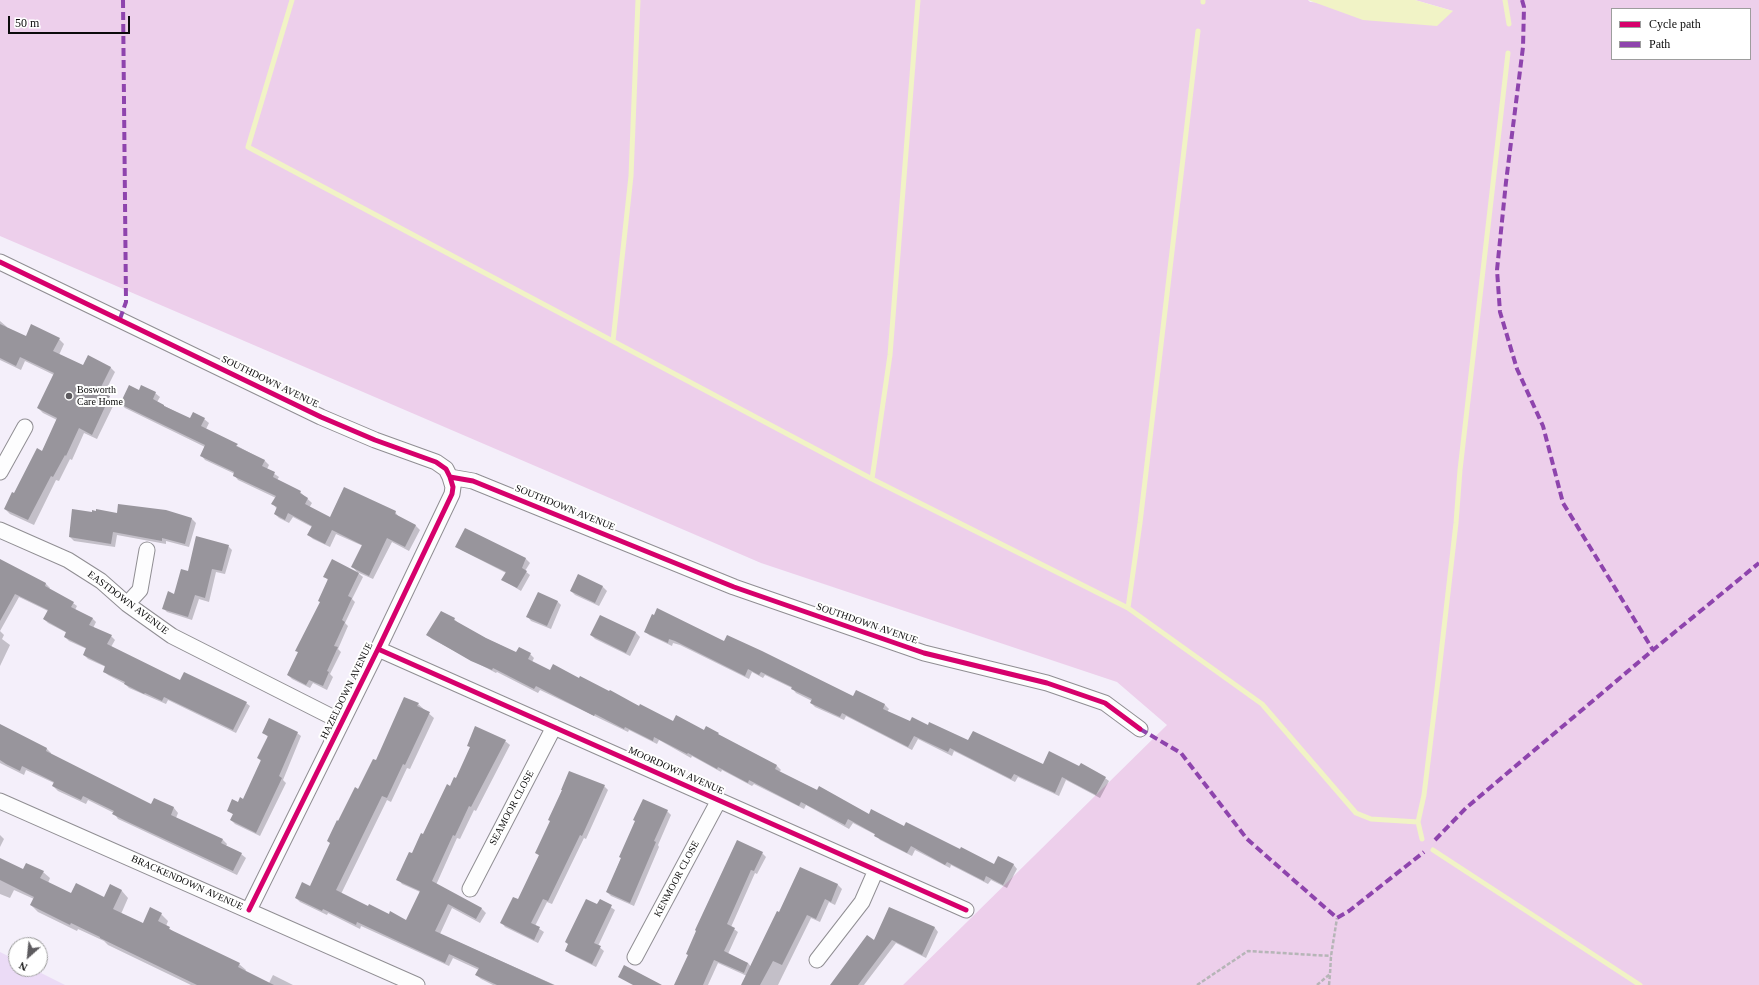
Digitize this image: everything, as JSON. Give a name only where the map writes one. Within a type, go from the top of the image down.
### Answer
[{"type":"street","name":"SOUTHDOWN AVENUE","points":[[0,262],[320,417],[375,440],[436,462],[446,469],[450,477],[481,484],[734,587],[857,630],[924,653],[1047,683],[1105,703],[1140,729]]},
{"type":"street","points":[[0,472],[25,427]]},
{"type":"street","name":"HAZELDOWN AVENUE","points":[[249,910],[378,649],[452,494],[453,487],[450,477]]},
{"type":"street","name":"EASTDOWN AVENUE","points":[[0,530],[68,560],[101,581],[127,604],[172,636],[342,722]]},
{"type":"street","points":[[127,604],[140,590],[147,550]]},
{"type":"street","name":"MOORDOWN AVENUE","points":[[378,649],[966,910]]},
{"type":"street","name":"SEAMOOR CLOSE","points":[[470,889],[554,727]]},
{"type":"street","name":"KENMOOR CLOSE","points":[[635,957],[719,800]]},
{"type":"street","name":"BRACKENDOWN AVENUE","points":[[0,801],[417,985]]},
{"type":"street","points":[[817,960],[862,902],[876,870]]},
{"type":"path","points":[[1329,985],[1331,956],[1337,918]]},
{"type":"path","points":[[1197,985],[1248,951],[1331,956]]},
{"type":"path","points":[[1317,985],[1330,974]]},
{"type":"shaded area","points":[[0,0],[1308,0],[1310,2],[1453,11],[1415,0],[1759,0],[1759,985],[903,985],[1167,725],[1117,682],[761,563],[0,236]]},
{"type":"shaded area","points":[[1308,0],[1415,0],[1453,11],[1437,26],[1363,20]]},
{"type":"shaded area","points":[[0,952],[8,956],[8,977],[48,976],[65,985],[0,985]]},
{"type":"building","points":[[0,324],[26,336],[31,324],[60,338],[53,351],[83,365],[88,355],[111,367],[99,391],[110,396],[92,435],[79,428],[66,456],[65,455],[53,477],[51,476],[28,520],[4,509],[37,448],[42,451],[57,418],[37,408],[54,373],[20,357],[16,366],[0,358]]},
{"type":"building","points":[[129,385],[139,390],[141,385],[156,392],[153,399],[164,406],[190,418],[193,412],[205,418],[201,426],[238,444],[236,446],[265,460],[262,466],[275,472],[273,477],[301,491],[300,493],[308,498],[305,504],[330,517],[344,487],[396,511],[395,514],[416,525],[405,547],[387,538],[369,576],[351,567],[362,545],[332,530],[325,544],[307,535],[312,526],[288,513],[285,520],[274,514],[277,507],[271,504],[276,496],[233,476],[234,472],[200,456],[205,445],[120,404]]},
{"type":"building","points":[[118,504],[166,510],[192,518],[185,544],[162,538],[162,541],[113,532],[111,544],[69,537],[72,509],[92,512],[92,510],[96,511],[96,509],[117,513]]},
{"type":"building","points":[[465,528],[526,558],[522,568],[527,571],[517,588],[501,580],[506,572],[455,547]]},
{"type":"building","points":[[196,536],[229,545],[222,571],[212,569],[205,598],[195,595],[188,617],[162,609],[168,591],[174,594],[181,569],[188,571]]},
{"type":"building","points":[[0,559],[46,583],[45,586],[74,602],[71,607],[93,618],[89,625],[112,635],[107,644],[180,680],[184,672],[247,702],[233,730],[164,697],[162,701],[145,693],[144,694],[124,684],[125,682],[103,672],[105,666],[83,655],[86,648],[64,637],[66,632],[43,619],[48,610],[15,594],[0,621]]},
{"type":"building","points":[[332,559],[359,573],[348,596],[352,598],[342,620],[345,622],[334,646],[338,647],[327,671],[329,672],[323,686],[309,680],[306,685],[287,675],[298,652],[295,651],[320,602],[318,601],[328,579],[323,577]]},
{"type":"building","points":[[578,574],[603,586],[595,603],[570,591]]},
{"type":"building","points":[[538,592],[558,601],[547,626],[526,617]]},
{"type":"building","points":[[657,608],[724,641],[727,635],[853,696],[856,690],[885,704],[883,709],[910,721],[912,717],[928,725],[929,722],[968,740],[973,731],[1043,764],[1049,751],[1079,766],[1081,763],[1106,777],[1096,795],[1062,777],[1055,793],[1014,774],[1011,779],[950,748],[948,752],[914,736],[908,747],[842,713],[840,717],[810,703],[812,699],[791,689],[792,687],[761,672],[759,675],[748,669],[745,676],[675,641],[669,639],[668,643],[644,632],[652,614],[654,615]]},
{"type":"building","points":[[441,611],[455,618],[454,620],[486,638],[516,652],[519,647],[531,653],[528,659],[550,670],[553,664],[579,678],[580,676],[639,706],[640,704],[673,721],[676,715],[704,730],[706,726],[719,733],[718,734],[777,765],[775,769],[817,790],[819,786],[869,814],[871,809],[904,826],[906,822],[994,864],[998,856],[1014,864],[1003,885],[986,876],[984,881],[947,862],[945,865],[911,846],[907,853],[874,836],[875,834],[848,819],[845,825],[801,802],[799,806],[749,780],[748,783],[718,767],[717,769],[654,737],[653,741],[625,727],[624,729],[595,714],[594,716],[536,686],[534,689],[493,668],[492,670],[471,661],[426,635]]},
{"type":"building","points":[[600,615],[636,632],[626,653],[590,635]]},
{"type":"building","points":[[404,697],[419,703],[417,706],[430,712],[405,765],[403,764],[387,798],[382,796],[336,890],[368,906],[369,904],[389,914],[390,911],[406,920],[420,891],[396,880],[409,852],[412,853],[421,833],[423,834],[447,784],[450,786],[454,777],[456,778],[470,747],[467,746],[475,726],[506,740],[471,807],[469,806],[455,836],[453,835],[432,881],[482,908],[476,919],[448,904],[435,931],[554,985],[497,985],[475,975],[479,968],[449,954],[445,963],[357,922],[356,925],[323,909],[322,911],[295,898],[302,882],[310,886],[330,843],[327,841],[337,820],[338,821],[355,787],[358,789],[373,759],[376,760]]},
{"type":"building","points":[[269,718],[298,732],[279,776],[282,778],[256,833],[230,820],[233,814],[227,811],[232,799],[238,802],[240,797],[243,799],[261,760],[257,758],[268,736],[262,733]]},
{"type":"building","points":[[0,724],[47,748],[46,751],[151,804],[154,798],[174,807],[171,815],[223,839],[221,843],[242,853],[233,871],[112,814],[114,811],[83,796],[81,800],[52,786],[54,782],[22,766],[20,771],[6,764],[0,760]]},
{"type":"building","points":[[569,771],[605,785],[582,836],[580,835],[548,901],[543,899],[531,923],[540,927],[534,940],[500,923],[513,897],[518,899],[539,855],[535,853],[550,821],[548,820]]},
{"type":"building","points":[[643,799],[668,810],[654,841],[656,842],[630,903],[606,892],[635,821],[633,820]]},
{"type":"building","points":[[737,840],[763,852],[754,871],[751,870],[727,924],[735,928],[724,951],[748,963],[744,973],[714,960],[703,985],[674,985],[688,955],[686,954],[696,931],[695,930]]},
{"type":"building","points":[[0,858],[23,869],[26,863],[44,871],[40,878],[71,893],[76,883],[104,897],[110,884],[122,890],[113,909],[143,923],[150,907],[162,913],[158,921],[170,927],[169,929],[240,963],[238,967],[274,985],[197,985],[71,923],[70,925],[30,905],[34,897],[0,880]]},
{"type":"building","points":[[800,867],[838,884],[831,902],[825,899],[816,919],[807,915],[782,965],[773,961],[760,985],[741,985],[777,911],[779,912]]},
{"type":"building","points":[[586,899],[597,904],[600,899],[612,905],[594,943],[601,946],[592,964],[565,951],[568,944],[565,942]]},
{"type":"building","points":[[889,907],[935,927],[922,955],[892,940],[858,985],[830,985],[867,935],[874,940]]},
{"type":"building","points":[[624,965],[662,985],[633,985],[618,977]]},
{"type":"waterway","points":[[292,0],[248,147],[872,479],[1128,608],[1262,704],[1356,813],[1371,819],[1418,822]]},
{"type":"waterway","points":[[613,341],[631,176],[638,0]]},
{"type":"waterway","points":[[872,479],[890,355],[918,0]]},
{"type":"waterway","points":[[1505,0],[1509,24]]},
{"type":"waterway","points":[[1128,608],[1140,523],[1198,31]]},
{"type":"waterway","points":[[1422,839],[1418,822],[1424,795],[1438,680],[1456,523],[1460,470],[1508,53]]},
{"type":"waterway","points":[[1433,850],[1640,985]]},
{"type":"marked path","points":[[120,319],[126,302],[123,0]]},
{"type":"marked path","points":[[1522,0],[1524,7],[1523,47],[1506,182],[1497,270],[1500,312],[1517,369],[1543,426],[1563,503],[1653,650]]},
{"type":"marked path","points":[[1435,840],[1466,808],[1653,650],[1759,563]]},
{"type":"marked path","points":[[1140,729],[1181,753],[1247,839],[1337,918],[1349,911],[1424,852]]},
{"type":"cycle path","points":[[0,262],[321,417],[375,440],[436,462],[446,469],[450,477],[453,487],[452,494],[378,649],[249,910]]},
{"type":"cycle path","points":[[450,477],[473,481],[734,587],[924,653],[1047,683],[1105,703],[1140,729]]},
{"type":"cycle path","points":[[378,649],[966,910]]},
{"type":"place","name":"Bosworth Care Home","points":[[69,396]]}]
